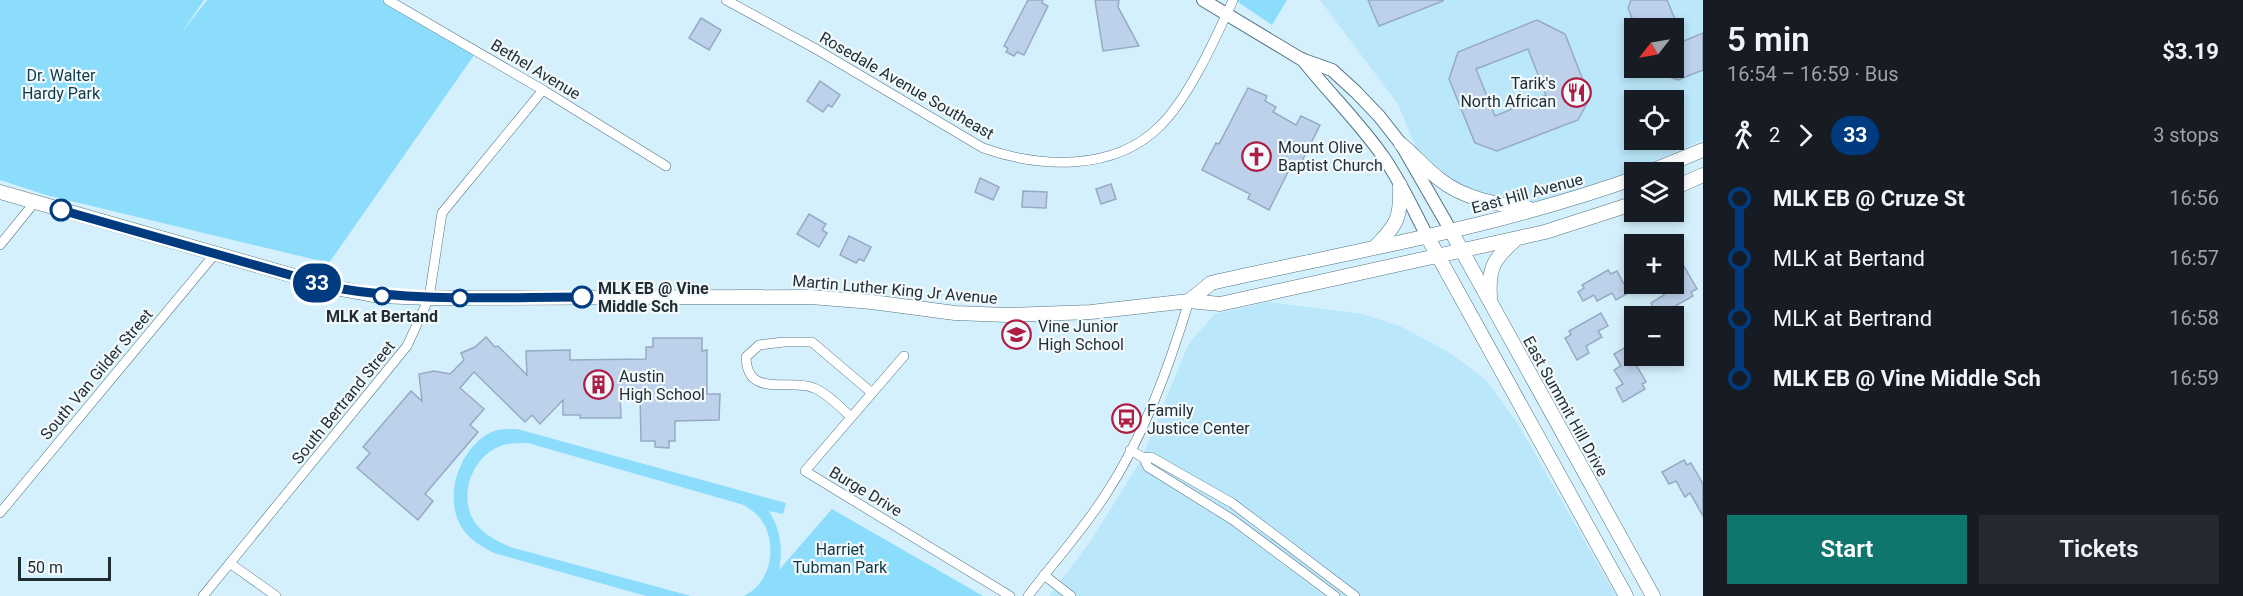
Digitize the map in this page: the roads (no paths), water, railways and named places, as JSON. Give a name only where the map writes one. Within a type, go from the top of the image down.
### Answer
[{"type":"main road","points":[[1401,144],[1440,181],[1457,190],[1480,200],[1500,205],[1539,209]]},
{"type":"main road","points":[[1676,162],[1703,150]]},
{"type":"main road","points":[[1684,184],[1703,175]]},
{"type":"main road","name":"East Hill Avenue","points":[[1427,236],[1539,209],[1624,182]]},
{"type":"main road","points":[[1375,247],[1397,221],[1400,208],[1400,185]]},
{"type":"main road","name":"Martin Luther King Jr Avenue","points":[[0,192],[214,255],[336,288],[380,296],[429,298],[811,297],[955,313],[1007,315],[1091,312],[1189,301],[1220,304],[1439,257]]},
{"type":"main road","points":[[1439,257],[1590,219],[1624,207]]},
{"type":"main road","name":"East Summit Hill Drive","points":[[1451,231],[1653,596]]},
{"type":"main road","points":[[1189,301],[1211,283],[1427,236],[1626,596]]},
{"type":"main road","points":[[1490,302],[1491,267],[1498,255],[1517,238]]},
{"type":"street","name":"Bethel Avenue","points":[[388,0],[543,90],[666,166]]},
{"type":"street","name":"Rosedale Avenue Southeast","points":[[726,0],[826,54],[976,144],[1011,158],[1040,162],[1079,162],[1102,158],[1131,147],[1160,126],[1181,101],[1233,0]]},
{"type":"street","points":[[1203,0],[1301,58],[1332,70],[1379,116],[1401,144],[1451,231]]},
{"type":"street","points":[[1301,58],[1383,156],[1427,236]]},
{"type":"street","name":"South Bertrand Street","points":[[203,596],[407,346],[429,298],[442,213],[543,90]]},
{"type":"street","points":[[0,245],[34,203]]},
{"type":"street","name":"South Van Gilder Street","points":[[0,513],[214,255]]},
{"type":"street","points":[[1028,596],[1106,494],[1160,387],[1189,301]]},
{"type":"street","points":[[851,417],[822,392],[811,387],[762,384],[753,378],[748,370],[746,357],[759,345],[812,342],[872,393]]},
{"type":"street","name":"Burge Drive","points":[[904,356],[805,471],[1010,596]]},
{"type":"street","points":[[1130,450],[1144,458],[1148,467],[1233,520],[1335,596]]},
{"type":"street","points":[[1144,458],[1151,457],[1232,503],[1355,596]]},
{"type":"street","points":[[231,564],[276,596]]},
{"type":"street","points":[[1044,575],[1071,596]]},
{"type":"place","name":"Tarik's North African","points":[[1577,92]]},
{"type":"place","name":"Mount Olive Baptist Church","points":[[1257,156]]},
{"type":"place","name":"MLK at Bertand","points":[[382,296]]},
{"type":"place","name":"MLK EB @ Vine Middle Sch","points":[[582,297]]},
{"type":"place","name":"Vine Junior High School","points":[[1017,335]]},
{"type":"place","name":"Austin High School","points":[[598,385]]},
{"type":"place","name":"Family Justice Center","points":[[1126,419]]},
{"type":"park label","name":"Dr. Walter Hardy Park","points":[[61,84]]},
{"type":"park label","name":"Harriet Tubman Park","points":[[840,558]]}]
